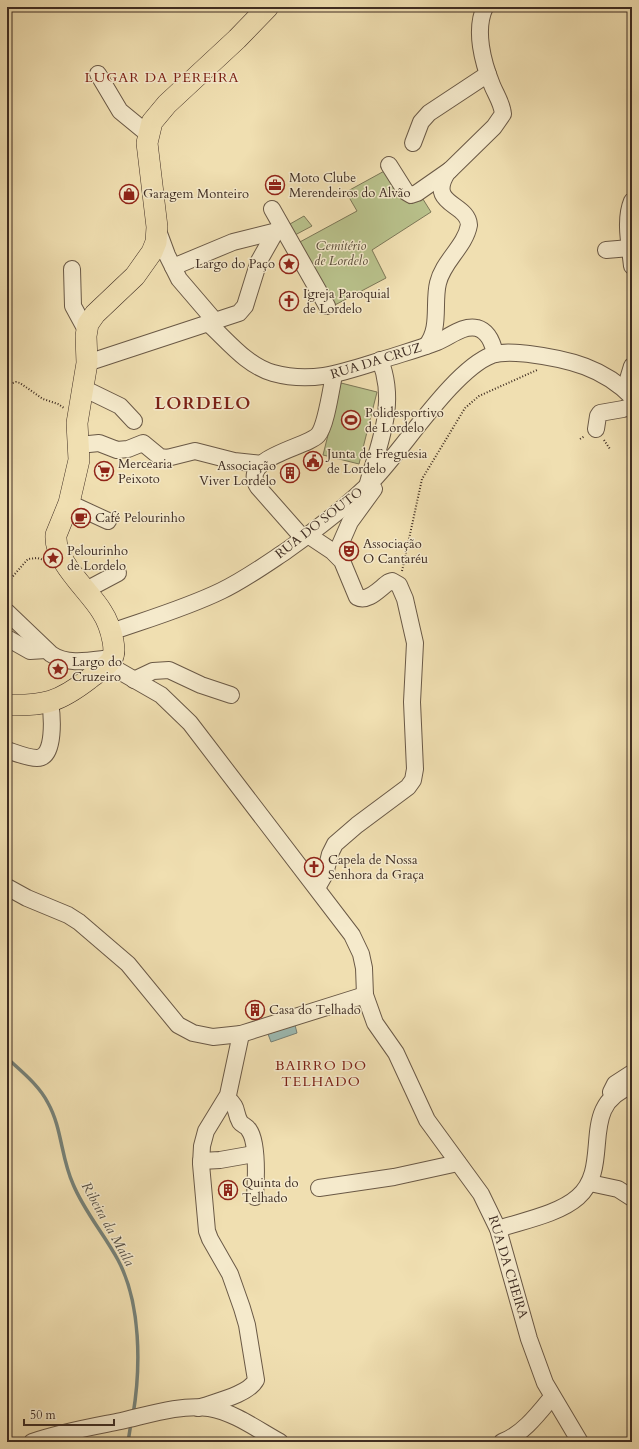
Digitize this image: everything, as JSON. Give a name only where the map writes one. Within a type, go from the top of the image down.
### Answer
[{"type":"main road","points":[[7,705],[50,703],[64,697],[109,661],[114,650],[111,632],[102,612],[61,557],[56,547],[56,535],[69,502],[79,460],[77,423],[87,363],[86,330],[95,314],[130,281],[148,258],[154,246],[157,227],[147,150],[148,134],[152,122],[161,110],[237,39],[268,7]]},
{"type":"street","points":[[389,165],[406,192],[411,195],[418,193],[450,170],[501,119],[502,109],[488,74],[480,30],[482,15],[485,7]]},
{"type":"street","points":[[98,74],[121,113],[148,134]]},
{"type":"street","points":[[413,143],[420,125],[429,113],[488,74]]},
{"type":"street","points":[[426,346],[434,331],[437,289],[442,273],[464,239],[469,225],[464,214],[449,204],[444,197],[443,182],[450,170]]},
{"type":"street","points":[[632,201],[628,214],[632,266]]},
{"type":"street","points":[[272,209],[280,230],[327,306]]},
{"type":"street","name":"RUA DA CRUZ","points":[[157,227],[173,268],[184,285],[212,322],[250,361],[265,370],[300,378],[334,375],[441,341],[458,331],[468,328],[477,328],[489,338],[495,354]]},
{"type":"street","points":[[173,268],[234,242],[280,230]]},
{"type":"street","points":[[87,363],[212,322],[243,310],[259,261],[280,230]]},
{"type":"street","points":[[606,250],[630,248]]},
{"type":"street","points":[[72,269],[73,306],[86,330]]},
{"type":"street","name":"RUA DO SOUTO","points":[[111,632],[219,592],[249,575],[306,536],[341,510],[368,485],[392,459],[455,384],[478,363],[495,354],[516,353],[559,359],[579,364],[603,374],[629,393]]},
{"type":"street","points":[[368,485],[382,436],[388,406],[387,382],[380,360]]},
{"type":"street","points":[[629,393],[632,366]]},
{"type":"street","points":[[317,888],[325,874],[330,854],[335,844],[357,825],[408,787],[415,775],[412,702],[414,638],[405,599],[399,585],[392,581],[388,582],[367,598],[360,599],[355,594],[344,565],[336,554],[306,536],[256,483],[255,474],[262,464],[275,455],[307,443],[318,435],[322,427],[334,375]]},
{"type":"street","points":[[83,388],[120,406],[134,421]]},
{"type":"street","points":[[596,429],[598,416],[600,413],[632,406]]},
{"type":"street","points":[[79,444],[99,443],[117,450],[128,449],[143,443],[160,457],[167,458],[195,451],[234,461],[262,464]]},
{"type":"street","points":[[336,554],[350,522],[373,490],[392,459]]},
{"type":"street","points":[[69,502],[108,521]]},
{"type":"street","points":[[86,590],[118,573]]},
{"type":"street","points":[[7,612],[48,652],[59,658],[70,661],[109,661]]},
{"type":"street","points":[[7,638],[30,651],[48,652]]},
{"type":"street","name":"RUA DA CHEIRA","points":[[109,661],[134,680],[161,695],[190,723],[352,935],[357,944],[364,968],[365,995],[376,1023],[396,1054],[424,1115],[481,1194],[498,1229],[529,1339],[545,1383],[580,1442]]},
{"type":"street","points":[[134,680],[153,671],[169,670],[201,685],[231,695]]},
{"type":"street","points":[[7,750],[37,758],[45,754],[49,747],[52,726],[50,703]]},
{"type":"street","points":[[7,887],[27,898],[68,915],[100,939],[128,964],[182,1028],[206,1036],[220,1037],[241,1034],[365,995]]},
{"type":"street","points":[[198,1408],[247,1390],[256,1380],[256,1372],[247,1324],[236,1289],[207,1231],[201,1161],[202,1146],[206,1131],[227,1098],[241,1034]]},
{"type":"street","points":[[498,1229],[559,1208],[577,1197],[590,1183],[595,1163],[601,1116],[615,1084],[632,1073]]},
{"type":"street","points":[[608,1101],[619,1092],[632,1086]]},
{"type":"street","points":[[227,1098],[235,1106],[240,1122],[250,1131],[257,1175],[255,1197]]},
{"type":"street","points":[[201,1161],[220,1160],[254,1154]]},
{"type":"street","points":[[318,1188],[394,1177],[458,1163]]},
{"type":"street","points":[[590,1183],[618,1189],[632,1198]]},
{"type":"street","points":[[502,1442],[510,1439],[523,1429],[552,1397]]},
{"type":"street","points":[[32,1442],[53,1435],[139,1417],[179,1409],[198,1408],[209,1408],[228,1414],[280,1442]]},
{"type":"path","points":[[399,585],[422,479],[463,411],[469,403],[479,396],[540,368]]},
{"type":"path","points":[[7,385],[16,382],[20,383],[43,399],[61,406],[77,423]]},
{"type":"path","points":[[7,583],[28,559],[36,558],[47,561]]},
{"type":"green space","name":"Cemitério de Lordelo","points":[[388,169],[409,204],[421,196],[431,212],[372,250],[386,278],[333,306],[298,243],[357,211],[346,192]]},
{"type":"green space","points":[[304,216],[312,226],[295,235],[290,224]]},
{"type":"green space","name":"Polidesportivo de Lordelo","points":[[341,383],[377,392],[359,464],[323,455]]},
{"type":"water","points":[[295,1025],[297,1033],[271,1042],[268,1034]]},
{"type":"waterway","name":"Ribeira da Maíla","points":[[7,1058],[35,1084],[48,1103],[53,1113],[66,1164],[73,1184],[88,1213],[118,1260],[126,1277],[135,1315],[137,1336],[137,1377],[133,1415]]},
{"type":"waterway","name":"Ribeira da Maíla","points":[[128,1442],[131,1423]]},
{"type":"place","name":"Moto Clube Merendeiros do Alvão","points":[[275,185]]},
{"type":"place","name":"Garagem Monteiro","points":[[129,194]]},
{"type":"place","name":"Largo do Paço","points":[[289,264]]},
{"type":"place","name":"Igreja Paroquial de Lordelo","points":[[289,301]]},
{"type":"place","name":"Polidesportivo de Lordelo","points":[[351,420]]},
{"type":"place","name":"Junta de Freguesia de Lordelo","points":[[313,461]]},
{"type":"place","name":"Mercearia Peixoto","points":[[104,471]]},
{"type":"place","name":"Associação Viver Lordelo","points":[[290,473]]},
{"type":"place","name":"Café Pelourinho","points":[[81,518]]},
{"type":"place","name":"Associação O Cantaréu","points":[[349,551]]},
{"type":"place","name":"Pelourinho de Lordelo","points":[[53,558]]},
{"type":"place","name":"Largo do Cruzeiro","points":[[58,669]]},
{"type":"place","name":"Capela de Nossa Senhora da Graça","points":[[314,867]]},
{"type":"place","name":"Casa do Telhado","points":[[255,1010]]},
{"type":"place","name":"Quinta do Telhado","points":[[228,1190]]},
{"type":"district","name":"LUGAR DA PEREIRA","points":[[162,77]]},
{"type":"district","name":"LORDELO","points":[[203,403]]},
{"type":"district","name":"BAIRRO DO TELHADO","points":[[321,1074]]}]
